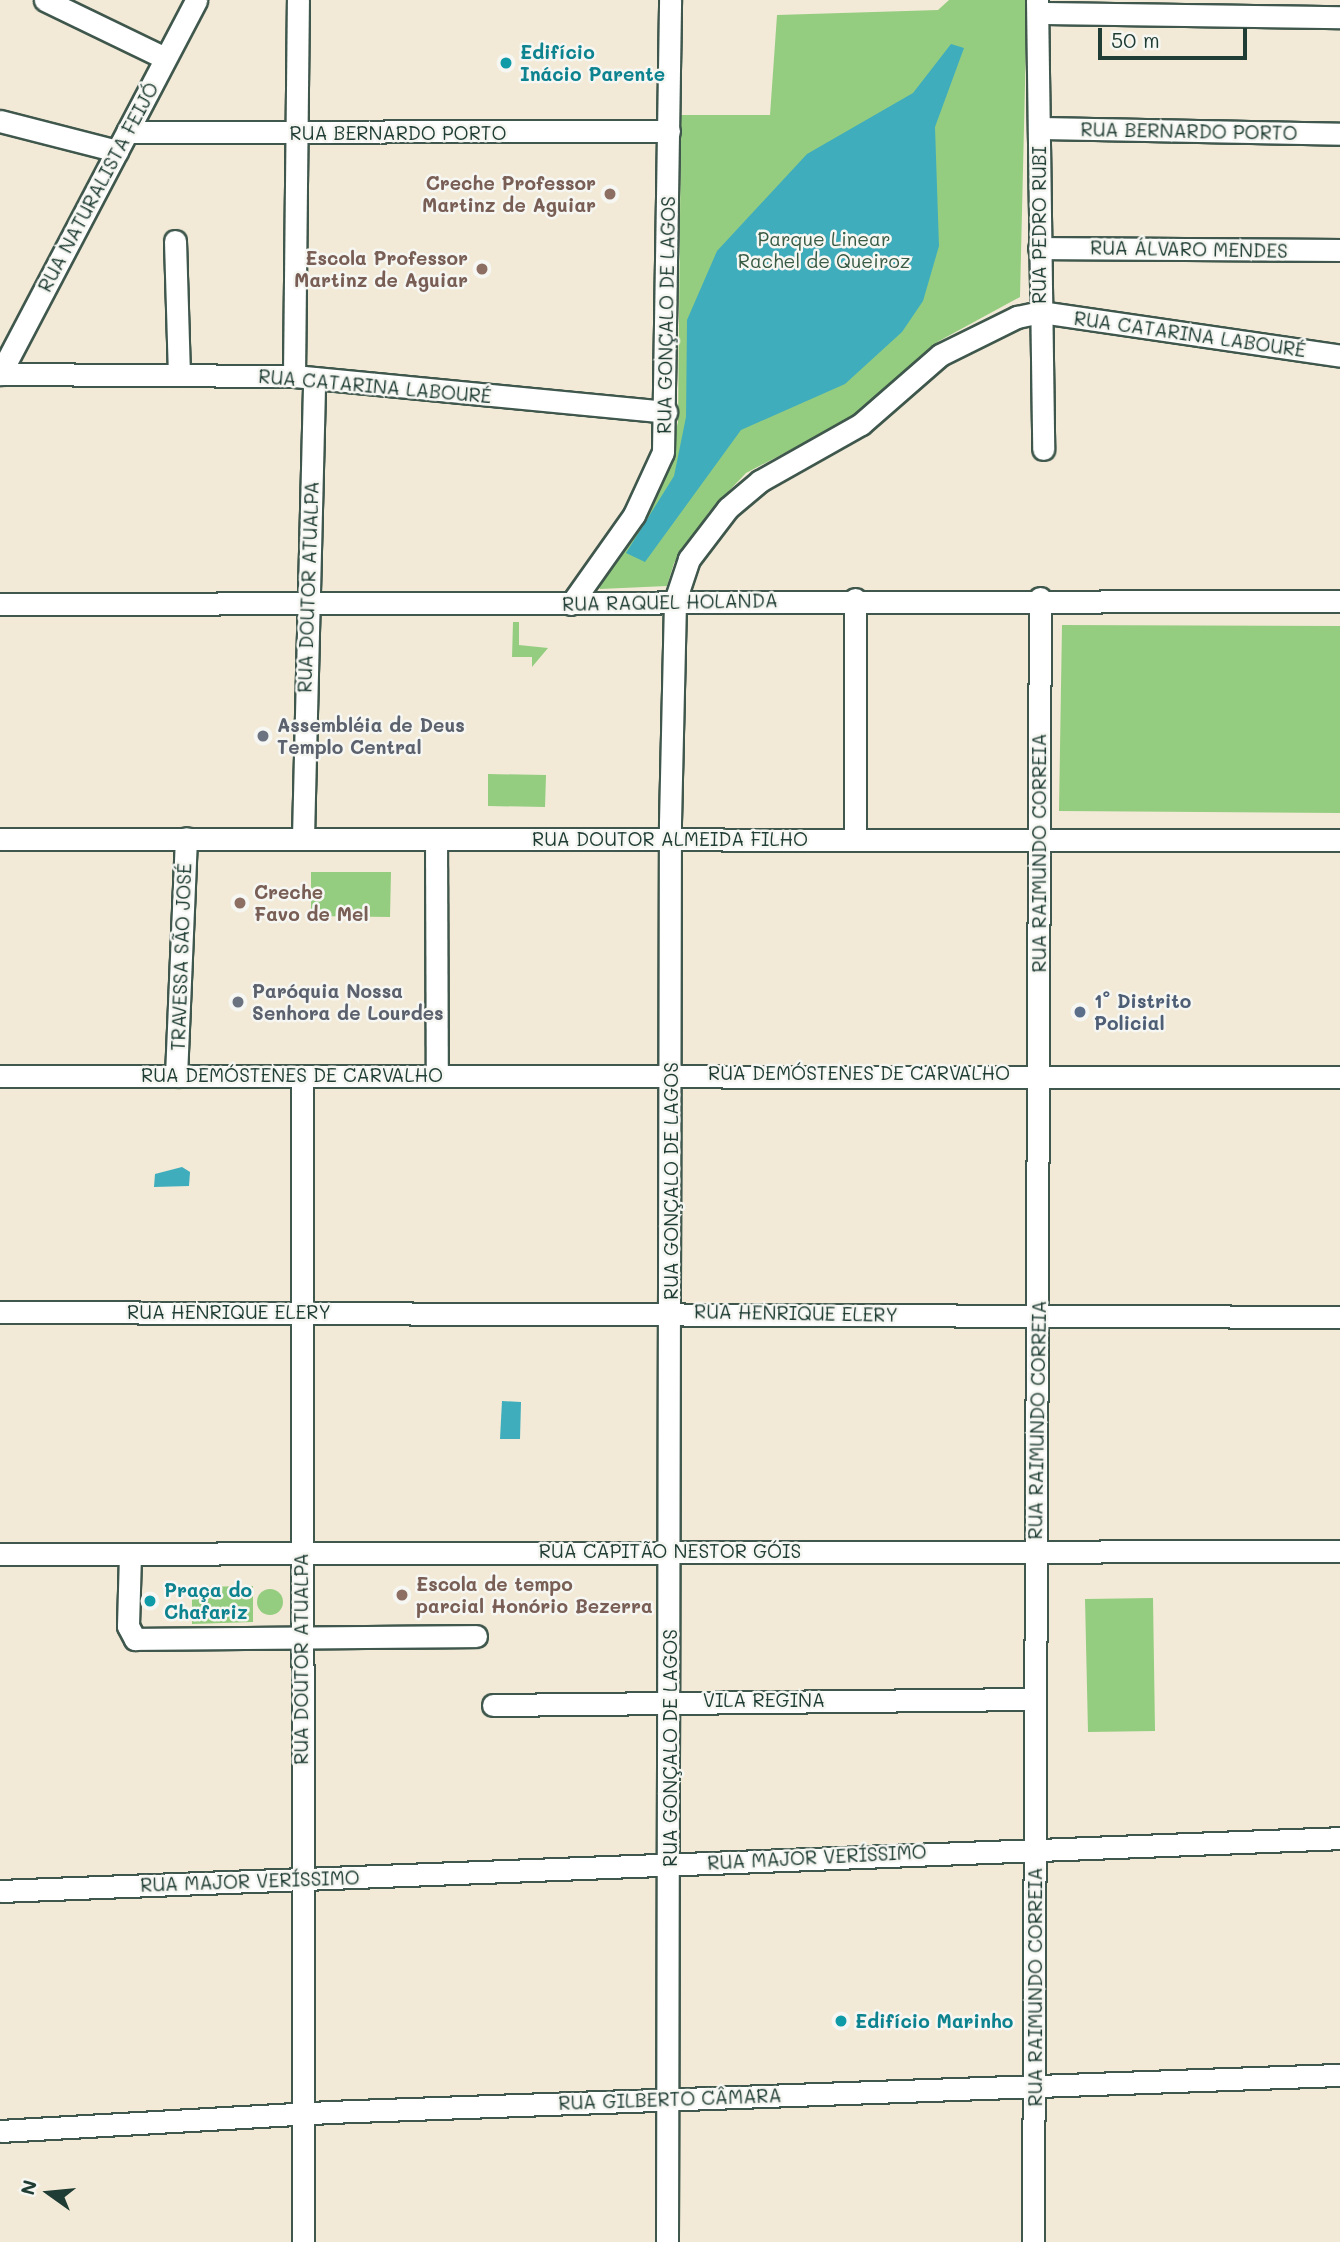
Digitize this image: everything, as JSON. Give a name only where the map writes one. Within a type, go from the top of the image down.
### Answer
[{"type":"street","points":[[45,0],[164,58]]},
{"type":"street","name":"RUA NATURALISTA FEIJÓ","points":[[0,374],[196,0]]},
{"type":"street","name":"RUA DOUTOR ATUALPA","points":[[298,0],[295,134],[304,377],[306,603],[303,837]]},
{"type":"street","name":"RUA GONÇALO DE LAGOS","points":[[571,604],[646,495],[663,452],[666,412],[670,0]]},
{"type":"street","points":[[1037,7],[1340,17]]},
{"type":"street","name":"RUA PEDRO RUBI","points":[[1037,7],[1043,449]]},
{"type":"street","points":[[0,121],[117,151]]},
{"type":"street","name":"RUA BERNARDO PORTO","points":[[1039,128],[1340,134]]},
{"type":"street","name":"RUA BERNARDO PORTO","points":[[127,132],[295,134],[669,131]]},
{"type":"street","points":[[175,241],[179,375]]},
{"type":"street","name":"RUA ÁLVARO MENDES","points":[[1039,248],[1340,250]]},
{"type":"street","name":"RUA GONÇALO DE LAGOS","points":[[667,2242],[672,1312],[670,841],[675,601],[689,559],[740,496],[860,424],[940,355],[1040,312]]},
{"type":"street","name":"RUA CATARINA LABOURÉ","points":[[1040,312],[1340,356]]},
{"type":"street","name":"RUA CATARINA LABOURÉ","points":[[0,374],[304,377],[666,412]]},
{"type":"street","name":"RUA RAQUEL HOLANDA","points":[[0,604],[571,604],[1040,598],[1340,601]]},
{"type":"street","name":"RUA RAIMUNDO CORREIA","points":[[1033,2242],[1036,2086],[1034,1699],[1040,598]]},
{"type":"street","points":[[855,600],[855,839]]},
{"type":"street","name":"RUA DOUTOR ALMEIDA FILHO","points":[[0,839],[303,837],[670,841],[1038,838],[1340,840]]},
{"type":"street","name":"TRAVESSA SÃO JOSÉ","points":[[176,1076],[186,838]]},
{"type":"street","points":[[436,839],[438,1074]]},
{"type":"street","name":"RUA DEMÓSTENES DE CARVALHO","points":[[0,1076],[670,1072],[1340,1077]]},
{"type":"street","name":"RUA DOUTOR ATUALPA","points":[[302,1076],[300,1639],[303,2242]]},
{"type":"street","name":"RUA HENRIQUE ELERY","points":[[0,1312],[672,1312],[1340,1317]]},
{"type":"street","name":"RUA CAPITÃO NESTOR GÓIS","points":[[0,1554],[670,1550],[1340,1551]]},
{"type":"street","points":[[131,1554],[128,1626],[135,1639],[477,1636]]},
{"type":"street","name":"VILA REGINA","points":[[493,1705],[1034,1699]]},
{"type":"street","name":"RUA MAJOR VERÍSSIMO","points":[[0,1891],[1035,1847],[1340,1838]]},
{"type":"street","name":"RUA GILBERTO CÂMARA","points":[[0,2131],[303,2113],[1340,2075]]},
{"type":"green space","name":"Parque Linear Rachel de Queiroz","points":[[949,0],[1027,0],[1020,297],[939,341],[859,414],[746,473],[709,512],[674,563],[667,586],[600,589],[596,582],[673,442],[678,422],[681,115],[770,115],[777,15],[938,10]]},
{"type":"green space","points":[[513,622],[519,622],[519,645],[548,648],[532,667],[532,657],[512,657]]},
{"type":"green space","points":[[1062,625],[1340,626],[1340,813],[1059,811]]},
{"type":"green space","points":[[488,774],[546,775],[545,807],[488,806]]},
{"type":"green space","points":[[311,872],[391,872],[390,917],[311,916]]},
{"type":"green space","points":[[253,1586],[253,1622],[192,1624],[192,1587]]},
{"type":"green space","points":[[270,1589],[279,1593],[283,1602],[279,1611],[270,1615],[261,1611],[257,1602],[261,1593]]},
{"type":"green space","points":[[1153,1598],[1155,1731],[1088,1732],[1085,1599]]},
{"type":"water","points":[[951,44],[964,48],[935,127],[939,246],[923,301],[902,332],[845,384],[741,430],[645,562],[626,553],[674,476],[686,417],[687,320],[717,251],[807,154],[913,93]]},
{"type":"water","points":[[182,1167],[190,1172],[189,1186],[154,1187],[155,1174]]},
{"type":"water","points":[[502,1401],[521,1402],[520,1439],[500,1439]]},
{"type":"place","name":"Edifício Inácio Parente","points":[[506,63]]},
{"type":"place","name":"Creche Professor Martinz de Aguiar","points":[[610,194]]},
{"type":"place","name":"Escola Professor Martinz de Aguiar","points":[[482,269]]},
{"type":"place","name":"Assembléia de Deus Templo Central","points":[[263,736]]},
{"type":"place","name":"Creche Favo de Mel","points":[[240,903]]},
{"type":"place","name":"Paróquia Nossa Senhora de Lourdes","points":[[238,1002]]},
{"type":"place","name":"1° Distrito Policial","points":[[1080,1012]]},
{"type":"place","name":"Escola de tempo parcial Honório Bezerra","points":[[402,1595]]},
{"type":"place","name":"Praça do Chafariz","points":[[150,1601]]},
{"type":"place","name":"Edifício Marinho","points":[[841,2021]]}]
